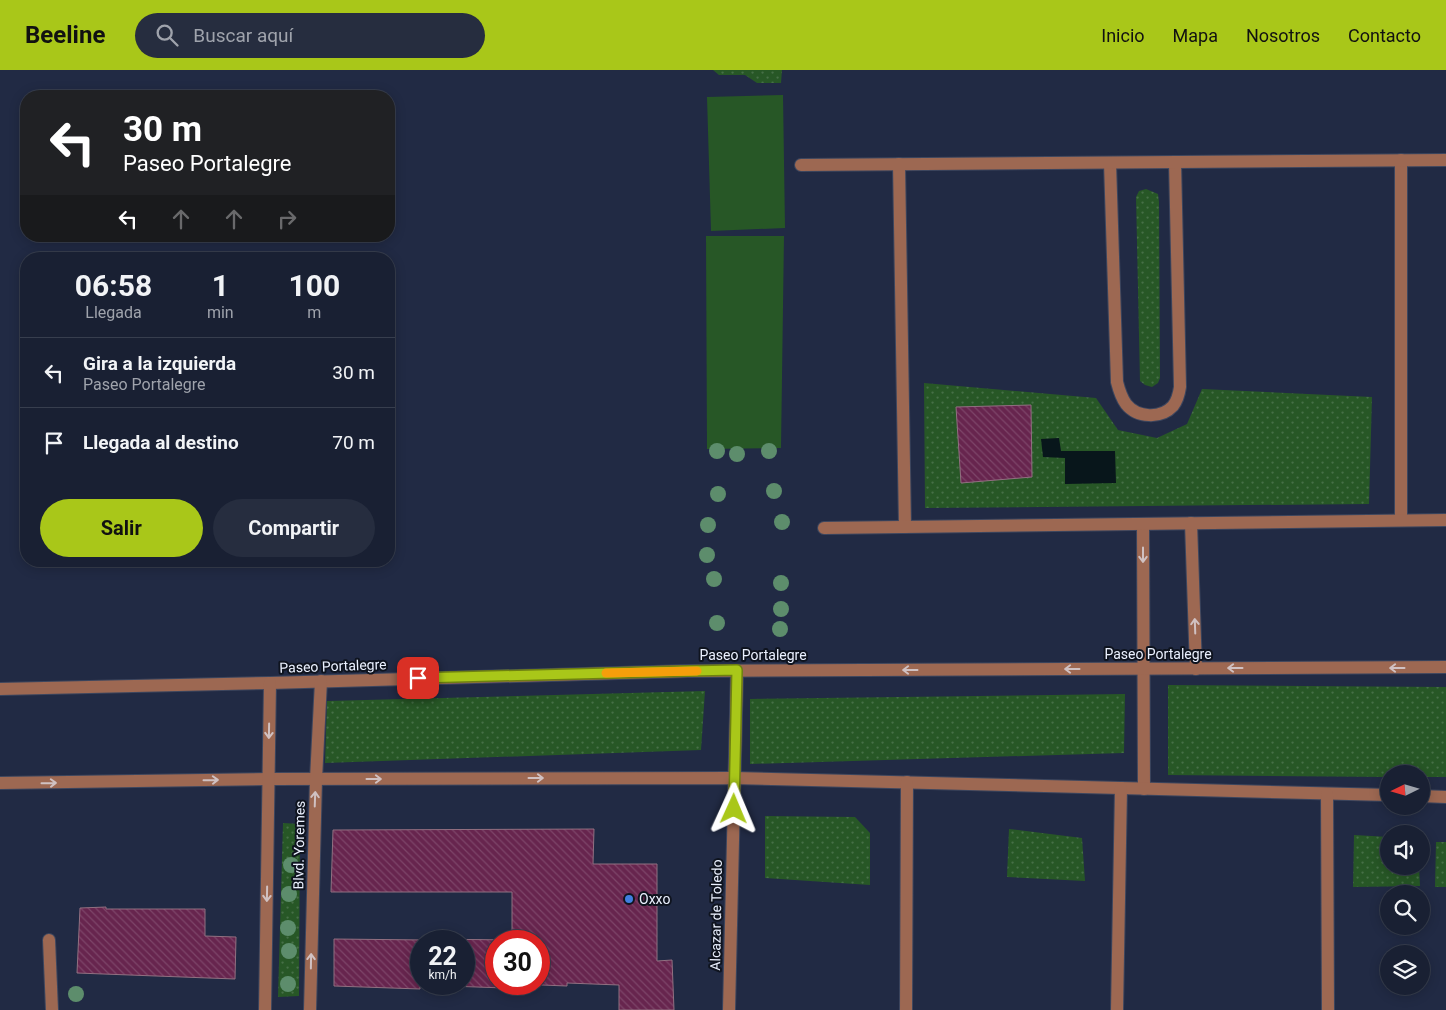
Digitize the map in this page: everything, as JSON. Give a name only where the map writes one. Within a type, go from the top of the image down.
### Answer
[{"type":"street","points":[[1401,160],[1401,520]]},
{"type":"street","points":[[801,165],[1446,160]]},
{"type":"street","points":[[1110,163],[1117,382],[1120,395],[1128,406],[1138,413],[1150,416],[1161,414],[1172,407],[1178,398],[1180,387],[1175,162]]},
{"type":"street","points":[[899,164],[906,527]]},
{"type":"street","points":[[824,528],[1446,520]]},
{"type":"street","points":[[1191,523],[1196,668]]},
{"type":"street","points":[[1142,524],[1144,789]]},
{"type":"street","name":"Paseo Portalegre","points":[[0,689],[668,671],[1446,667]]},
{"type":"street","name":"Alcazar de Toledo","points":[[729,1010],[737,670]]},
{"type":"street","name":"Blvd. Yoremes","points":[[310,1010],[316,780],[321,681]]},
{"type":"street","points":[[265,1010],[270,683]]},
{"type":"street","points":[[0,783],[269,779],[734,778],[1380,795]]},
{"type":"street","points":[[906,1010],[907,782]]},
{"type":"street","points":[[1118,1010],[1121,788]]},
{"type":"street","points":[[1327,794],[1328,1010]]},
{"type":"street","points":[[1430,796],[1446,797]]},
{"type":"street","points":[[49,940],[52,1010]]},
{"type":"green space","points":[[713,70],[782,70],[781,83],[757,83],[745,75],[719,75]]},
{"type":"green space","points":[[783,95],[785,228],[711,231],[707,97]]},
{"type":"green space","points":[[1146,189],[1158,194],[1159,202],[1160,378],[1158,383],[1152,387],[1140,381],[1136,197],[1139,191]]},
{"type":"green space","points":[[706,236],[784,236],[781,448],[707,449]]},
{"type":"green space","points":[[924,383],[1096,398],[1118,430],[1157,438],[1187,424],[1202,389],[1372,397],[1369,504],[925,508]]},
{"type":"green space","points":[[1168,685],[1446,687],[1446,777],[1430,777],[1430,765],[1380,765],[1380,777],[1168,775]]},
{"type":"green space","points":[[705,691],[701,750],[325,763],[327,701]]},
{"type":"green space","points":[[1125,694],[1124,753],[750,764],[750,699]]},
{"type":"green space","points":[[765,816],[855,817],[870,833],[870,885],[765,878]]},
{"type":"green space","points":[[283,823],[300,824],[299,996],[278,997]]},
{"type":"green space","points":[[1009,829],[1082,838],[1085,881],[1007,877]]},
{"type":"green space","points":[[1354,835],[1380,836],[1380,875],[1419,875],[1420,885],[1353,887]]},
{"type":"green space","points":[[1436,842],[1446,842],[1446,887],[1435,887]]},
{"type":"shaded area","points":[[1059,438],[1061,451],[1115,451],[1116,483],[1065,484],[1065,458],[1043,457],[1041,439]]},
{"type":"building","points":[[1031,405],[1032,477],[961,483],[956,407]]},
{"type":"building","points":[[594,829],[593,864],[657,864],[657,961],[672,960],[674,1010],[619,1010],[619,985],[567,983],[567,986],[550,985],[550,930],[512,930],[512,892],[331,892],[333,830]]},
{"type":"building","points":[[106,907],[106,909],[205,909],[205,936],[236,937],[235,979],[77,973],[80,908]]},
{"type":"building","points":[[334,939],[410,940],[410,989],[334,986]]},
{"type":"building","points":[[475,940],[485,940],[485,987],[475,987]]},
{"type":"slow traffic","points":[[606,673],[697,671]]},
{"type":"place","name":"Oxxo","points":[[629,899]]},
{"type":"route","points":[[418,678],[737,670],[734,809]]}]
